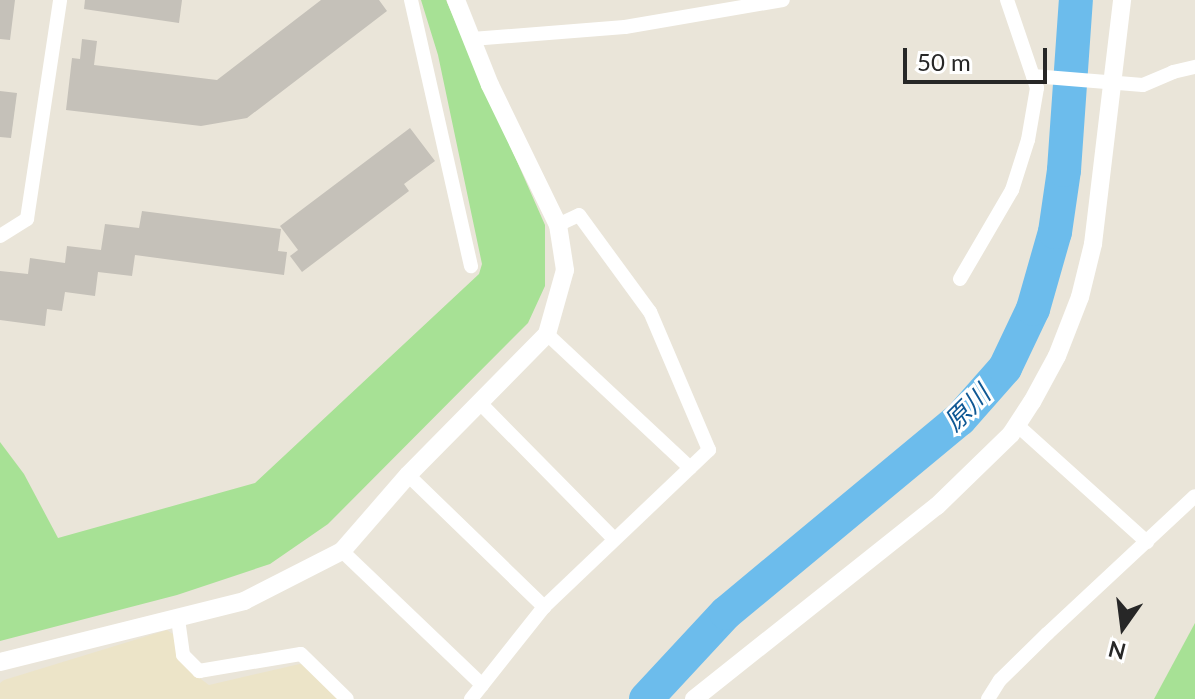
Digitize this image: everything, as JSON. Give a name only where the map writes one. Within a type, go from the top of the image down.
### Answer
[{"type":"street","points":[[0,236],[27,219],[60,0]]},
{"type":"street","points":[[411,0],[471,266]]},
{"type":"street","points":[[0,662],[244,601],[342,551],[408,475],[547,334],[565,270],[558,225],[456,0]]},
{"type":"street","points":[[472,39],[625,27],[783,0]]},
{"type":"street","points":[[960,279],[1012,190],[1028,140],[1035,101],[1038,75],[1007,0]]},
{"type":"street","points":[[694,699],[937,506],[983,464],[1017,425],[1057,356],[1080,297],[1093,244],[1122,0]]},
{"type":"street","points":[[1038,75],[1143,85],[1173,72],[1195,67]]},
{"type":"street","points":[[471,699],[544,607],[613,538],[709,450],[650,312],[579,215],[558,225]]},
{"type":"street","points":[[547,334],[690,468]]},
{"type":"street","points":[[480,403],[613,538]]},
{"type":"street","points":[[1017,425],[1147,542]]},
{"type":"street","points":[[408,475],[544,607]]},
{"type":"street","points":[[988,699],[1000,680],[1195,496]]},
{"type":"street","points":[[342,551],[482,685]]},
{"type":"street","points":[[178,619],[183,655],[199,671],[301,654],[347,699]]},
{"type":"shaded area","points":[[167,630],[177,637],[186,668],[209,685],[304,663],[339,699],[0,699],[0,683],[4,680]]},
{"type":"green space","points":[[421,0],[446,0],[545,225],[545,286],[528,323],[328,524],[270,564],[177,595],[0,641],[0,442],[24,474],[58,538],[255,483],[479,274],[482,264],[438,55]]},
{"type":"green space","points":[[1195,623],[1195,699],[1154,699]]},
{"type":"building","points":[[0,0],[15,0],[10,40],[0,39]]},
{"type":"building","points":[[85,0],[182,0],[179,23],[84,9]]},
{"type":"building","points":[[321,0],[379,0],[387,11],[247,118],[201,126],[66,110],[72,58],[80,59],[82,39],[97,41],[94,65],[217,80]]},
{"type":"building","points":[[0,91],[17,93],[11,138],[0,137]]},
{"type":"building","points":[[410,128],[435,161],[404,184],[409,191],[302,272],[290,256],[298,250],[280,226]]},
{"type":"building","points":[[142,211],[281,229],[278,251],[287,252],[284,275],[135,255],[132,276],[98,272],[95,296],[65,292],[62,311],[47,309],[45,326],[0,320],[0,271],[28,274],[30,258],[65,263],[67,246],[101,250],[105,224],[139,228]]},
{"type":"waterway","name":"原川","points":[[646,699],[726,613],[960,419],[1005,368],[1033,309],[1055,232],[1064,170],[1076,0]]}]
